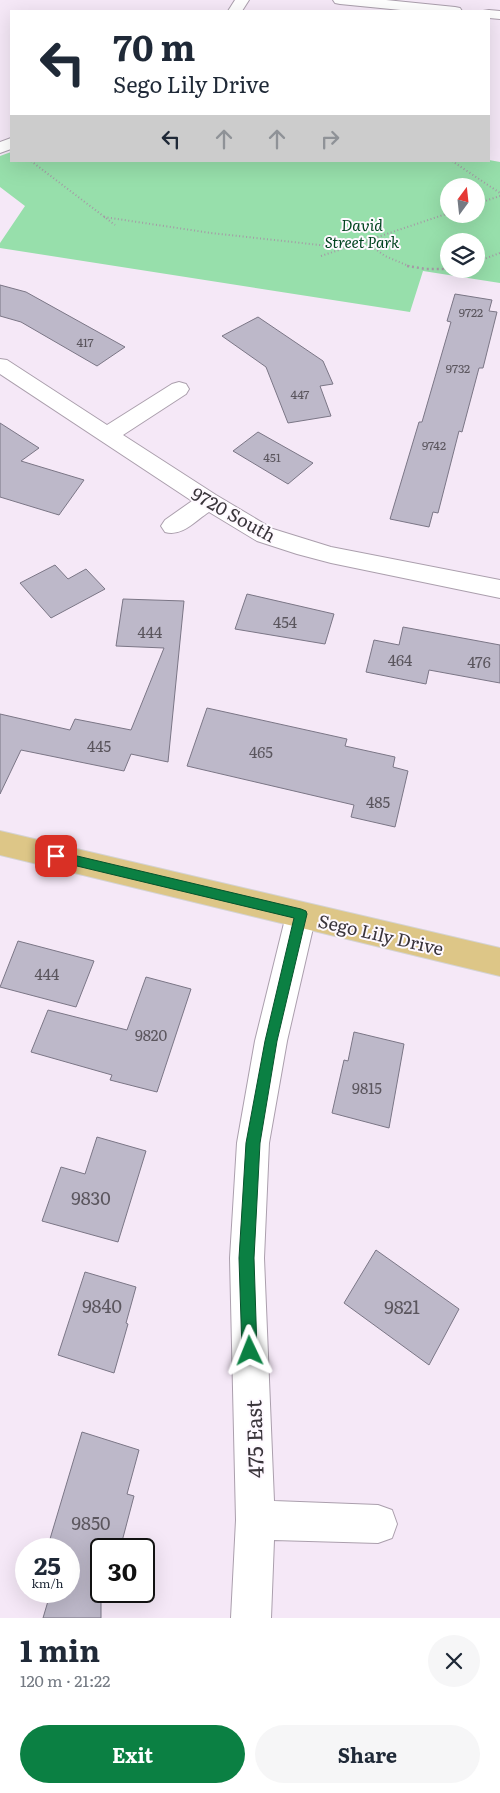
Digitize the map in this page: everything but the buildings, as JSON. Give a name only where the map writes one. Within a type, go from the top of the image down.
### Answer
[{"type":"main road","name":"Sego Lily Drive","points":[[0,843],[500,962]]},
{"type":"street","points":[[340,0],[445,10]]},
{"type":"street","name":"9720 South","points":[[0,365],[208,501],[265,535],[330,555],[500,589]]},
{"type":"street","points":[[106,435],[179,389]]},
{"type":"street","points":[[173,526],[208,501]]},
{"type":"street","name":"475 East","points":[[251,1618],[255,1520],[246,1258],[253,1143],[271,1041],[301,914]]},
{"type":"street","points":[[255,1520],[378,1524]]},
{"type":"path","points":[[32,162],[116,225]]},
{"type":"path","points":[[453,162],[500,194]]},
{"type":"path","points":[[485,200],[500,194]]},
{"type":"path","points":[[322,256],[440,216]]},
{"type":"path","points":[[104,217],[211,233],[347,248]]},
{"type":"path","points":[[366,241],[379,253],[396,263],[418,268],[440,269]]},
{"type":"path","points":[[485,259],[500,253]]},
{"type":"green space","name":"David Street Park","points":[[10,152],[10,162],[490,162],[490,160],[500,162],[500,283],[468,278],[485,278],[485,233],[440,233],[440,274],[423,271],[410,312],[0,248],[0,243],[25,206],[0,187],[0,156]]},
{"type":"route","points":[[56,856],[301,914],[271,1041],[253,1143],[246,1258],[250,1351]]}]
